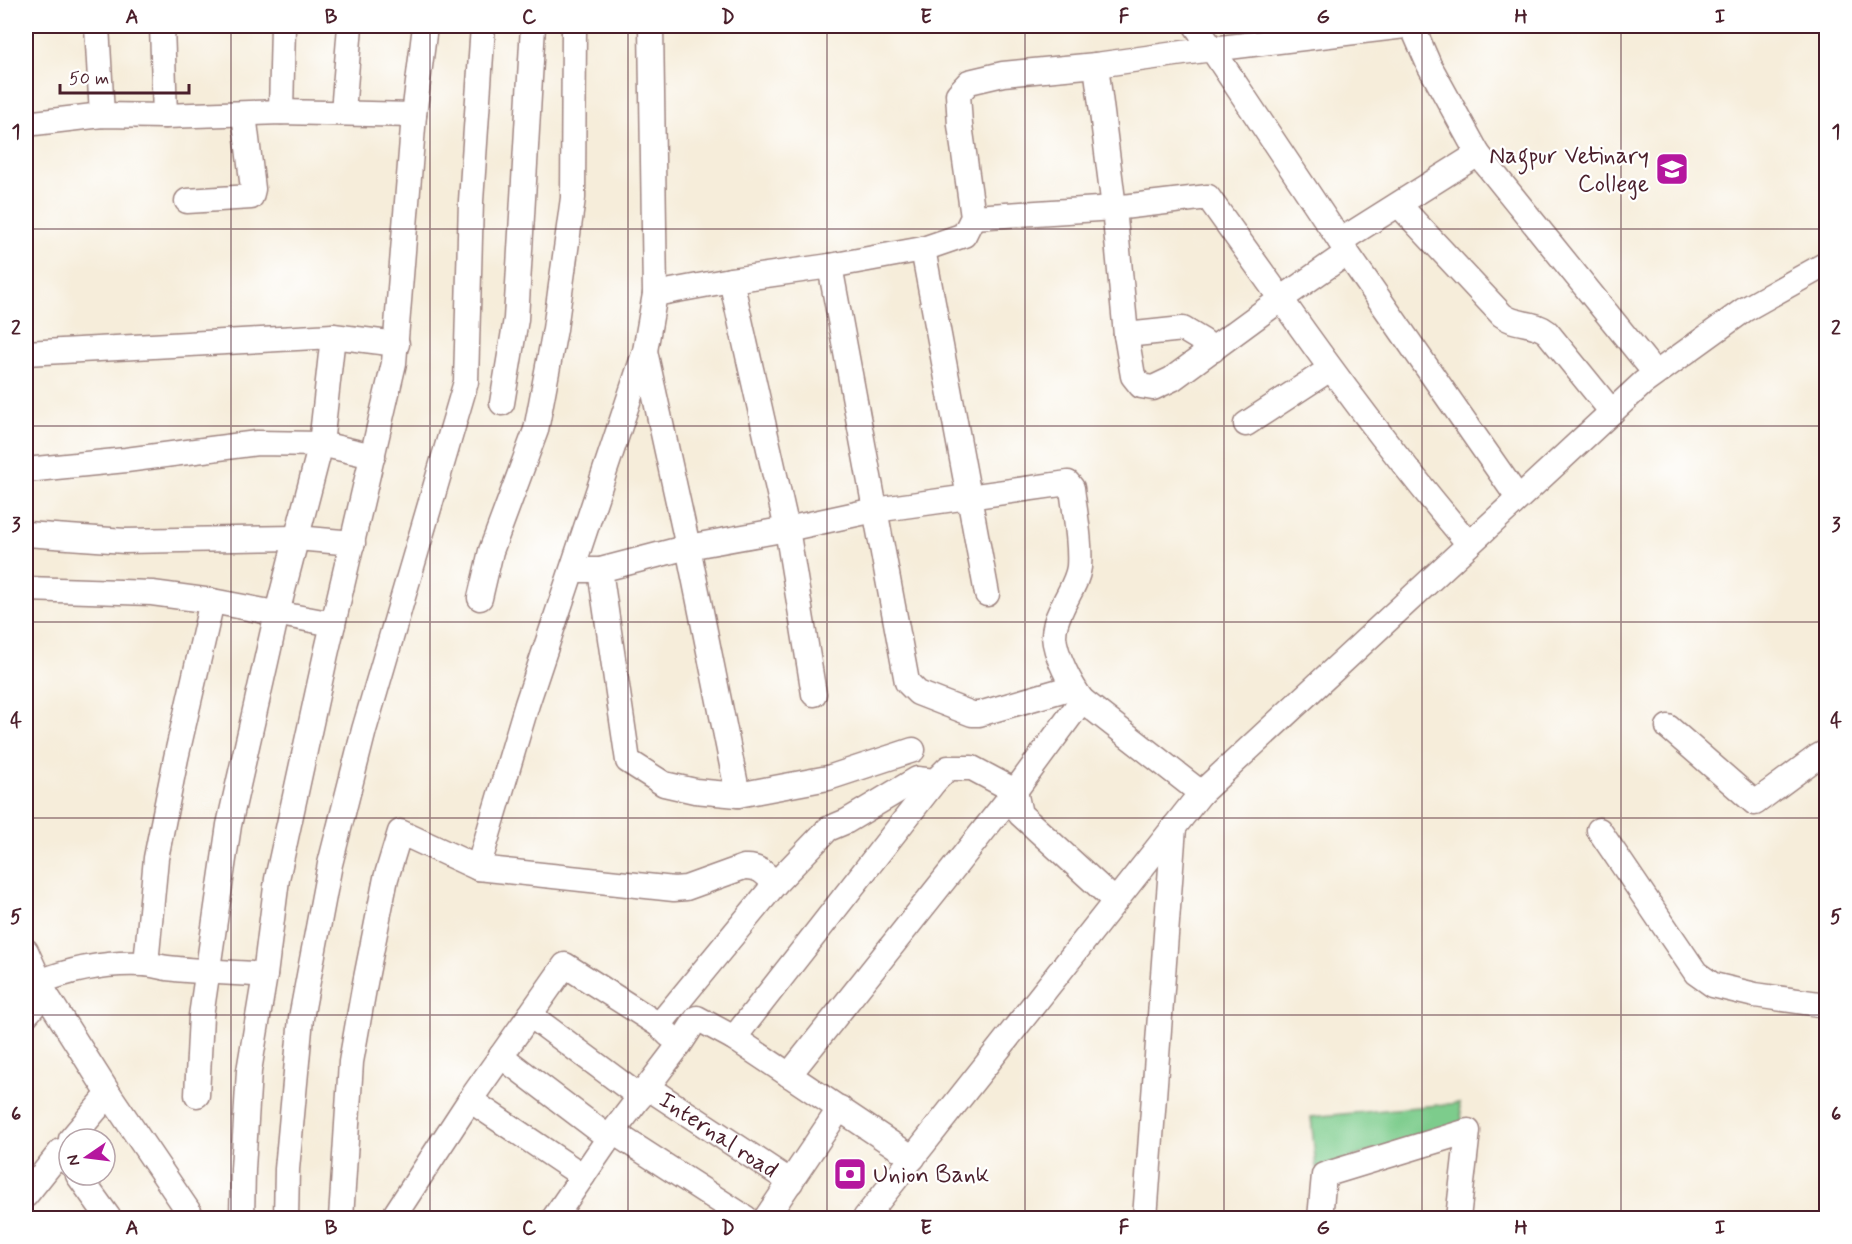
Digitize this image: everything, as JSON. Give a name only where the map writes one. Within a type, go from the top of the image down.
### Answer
[{"type":"street","points":[[98,26],[102,115]]},
{"type":"street","points":[[162,26],[165,116]]},
{"type":"street","points":[[281,112],[283,26]]},
{"type":"street","points":[[344,112],[350,26]]},
{"type":"street","points":[[242,1218],[249,1071],[265,975],[277,879],[397,344],[414,115],[425,26]]},
{"type":"street","points":[[286,1218],[287,1169],[301,1018],[330,864],[364,730],[466,382],[471,201],[483,26]]},
{"type":"street","points":[[502,403],[516,319],[533,26]]},
{"type":"street","points":[[480,598],[491,551],[536,430],[555,330],[573,198],[574,26]]},
{"type":"street","points":[[478,868],[528,704],[645,351],[655,294],[651,26]]},
{"type":"street","points":[[1196,26],[1343,247],[1518,498]]},
{"type":"street","points":[[655,294],[731,280],[830,267],[923,249],[964,235],[974,217],[963,154],[958,94],[969,82],[1003,74],[1405,26]]},
{"type":"street","points":[[1412,26],[1429,66],[1478,154],[1655,373]]},
{"type":"street","points":[[1096,64],[1114,208],[1126,335],[1133,376],[1141,386],[1153,388],[1172,379],[1281,299],[1343,247],[1399,205],[1478,154]]},
{"type":"street","points":[[26,124],[102,115],[165,116],[281,112],[414,115]]},
{"type":"street","points":[[187,201],[251,197],[253,189],[243,114]]},
{"type":"street","points":[[974,217],[1114,208],[1208,197],[1330,369],[1415,480],[1469,544]]},
{"type":"street","points":[[1399,205],[1502,315],[1509,320],[1540,327],[1547,332],[1612,412]]},
{"type":"street","points":[[923,249],[987,594]]},
{"type":"street","points":[[865,1218],[1201,793],[1655,373],[1744,310],[1827,264]]},
{"type":"street","points":[[830,267],[908,682],[918,693],[972,714],[1077,693]]},
{"type":"street","points":[[731,280],[787,530],[814,694]]},
{"type":"street","points":[[1126,335],[1183,329],[1213,350]]},
{"type":"street","points":[[26,352],[333,336],[397,344]]},
{"type":"street","points":[[197,1095],[201,1016],[229,825],[277,613],[321,444],[333,336]]},
{"type":"street","points":[[645,351],[688,547],[738,795]]},
{"type":"street","points":[[1246,424],[1330,369]]},
{"type":"street","points":[[26,470],[257,443],[321,444],[373,456]]},
{"type":"street","points":[[573,570],[600,570],[688,547],[787,530],[875,510],[1068,483],[1072,488],[1079,567],[1076,580],[1056,623],[1054,636],[1056,646],[1077,693],[1201,793]]},
{"type":"street","points":[[26,534],[125,541],[297,538],[353,543]]},
{"type":"street","points":[[600,570],[628,761],[664,784],[695,791],[738,795],[828,778],[913,750]]},
{"type":"street","points":[[26,589],[152,593],[212,601],[333,624]]},
{"type":"street","points":[[146,964],[156,858],[212,601]]},
{"type":"street","points":[[789,1075],[1016,791],[1077,693]]},
{"type":"street","points":[[1668,727],[1755,803],[1827,752]]},
{"type":"street","points":[[734,1038],[935,781],[948,768],[972,768],[1016,791]]},
{"type":"street","points":[[659,1025],[775,884],[828,830],[916,779],[935,781]]},
{"type":"street","points":[[1016,791],[1020,814],[1115,901]]},
{"type":"street","points":[[1145,1218],[1173,827]]},
{"type":"street","points":[[1599,830],[1696,974],[1713,986],[1755,995],[1827,1005]]},
{"type":"street","points":[[341,1218],[351,1062],[364,983],[386,878],[400,832],[478,868],[674,889],[686,888],[744,867],[753,867],[761,870],[775,884]]},
{"type":"street","points":[[26,951],[42,988],[109,1094],[193,1218]]},
{"type":"street","points":[[26,1015],[42,988],[60,974],[94,966],[146,964],[166,968],[265,975]]},
{"type":"street","points":[[397,1217],[470,1100],[565,965],[659,1025],[680,1044]]},
{"type":"street","name":"Internal road","points":[[530,1015],[644,1092],[790,1182]]},
{"type":"street","points":[[554,1218],[611,1135],[697,1018],[734,1038],[913,1158]]},
{"type":"street","points":[[501,1056],[611,1135],[746,1218]]},
{"type":"street","points":[[84,1127],[109,1094]]},
{"type":"street","points":[[470,1100],[583,1176]]},
{"type":"street","points":[[766,1218],[840,1108]]},
{"type":"street","points":[[1320,1218],[1324,1175],[1468,1131],[1458,1218]]},
{"type":"street","points":[[26,1195],[57,1160]]},
{"type":"street","points":[[87,1187],[109,1218]]},
{"type":"green space","points":[[1459,1103],[1463,1124],[1316,1168],[1311,1117]]},
{"type":"place","name":"Nagpur Vetinary College","points":[[1672,169]]},
{"type":"place","name":"Union Bank","points":[[850,1174]]}]
